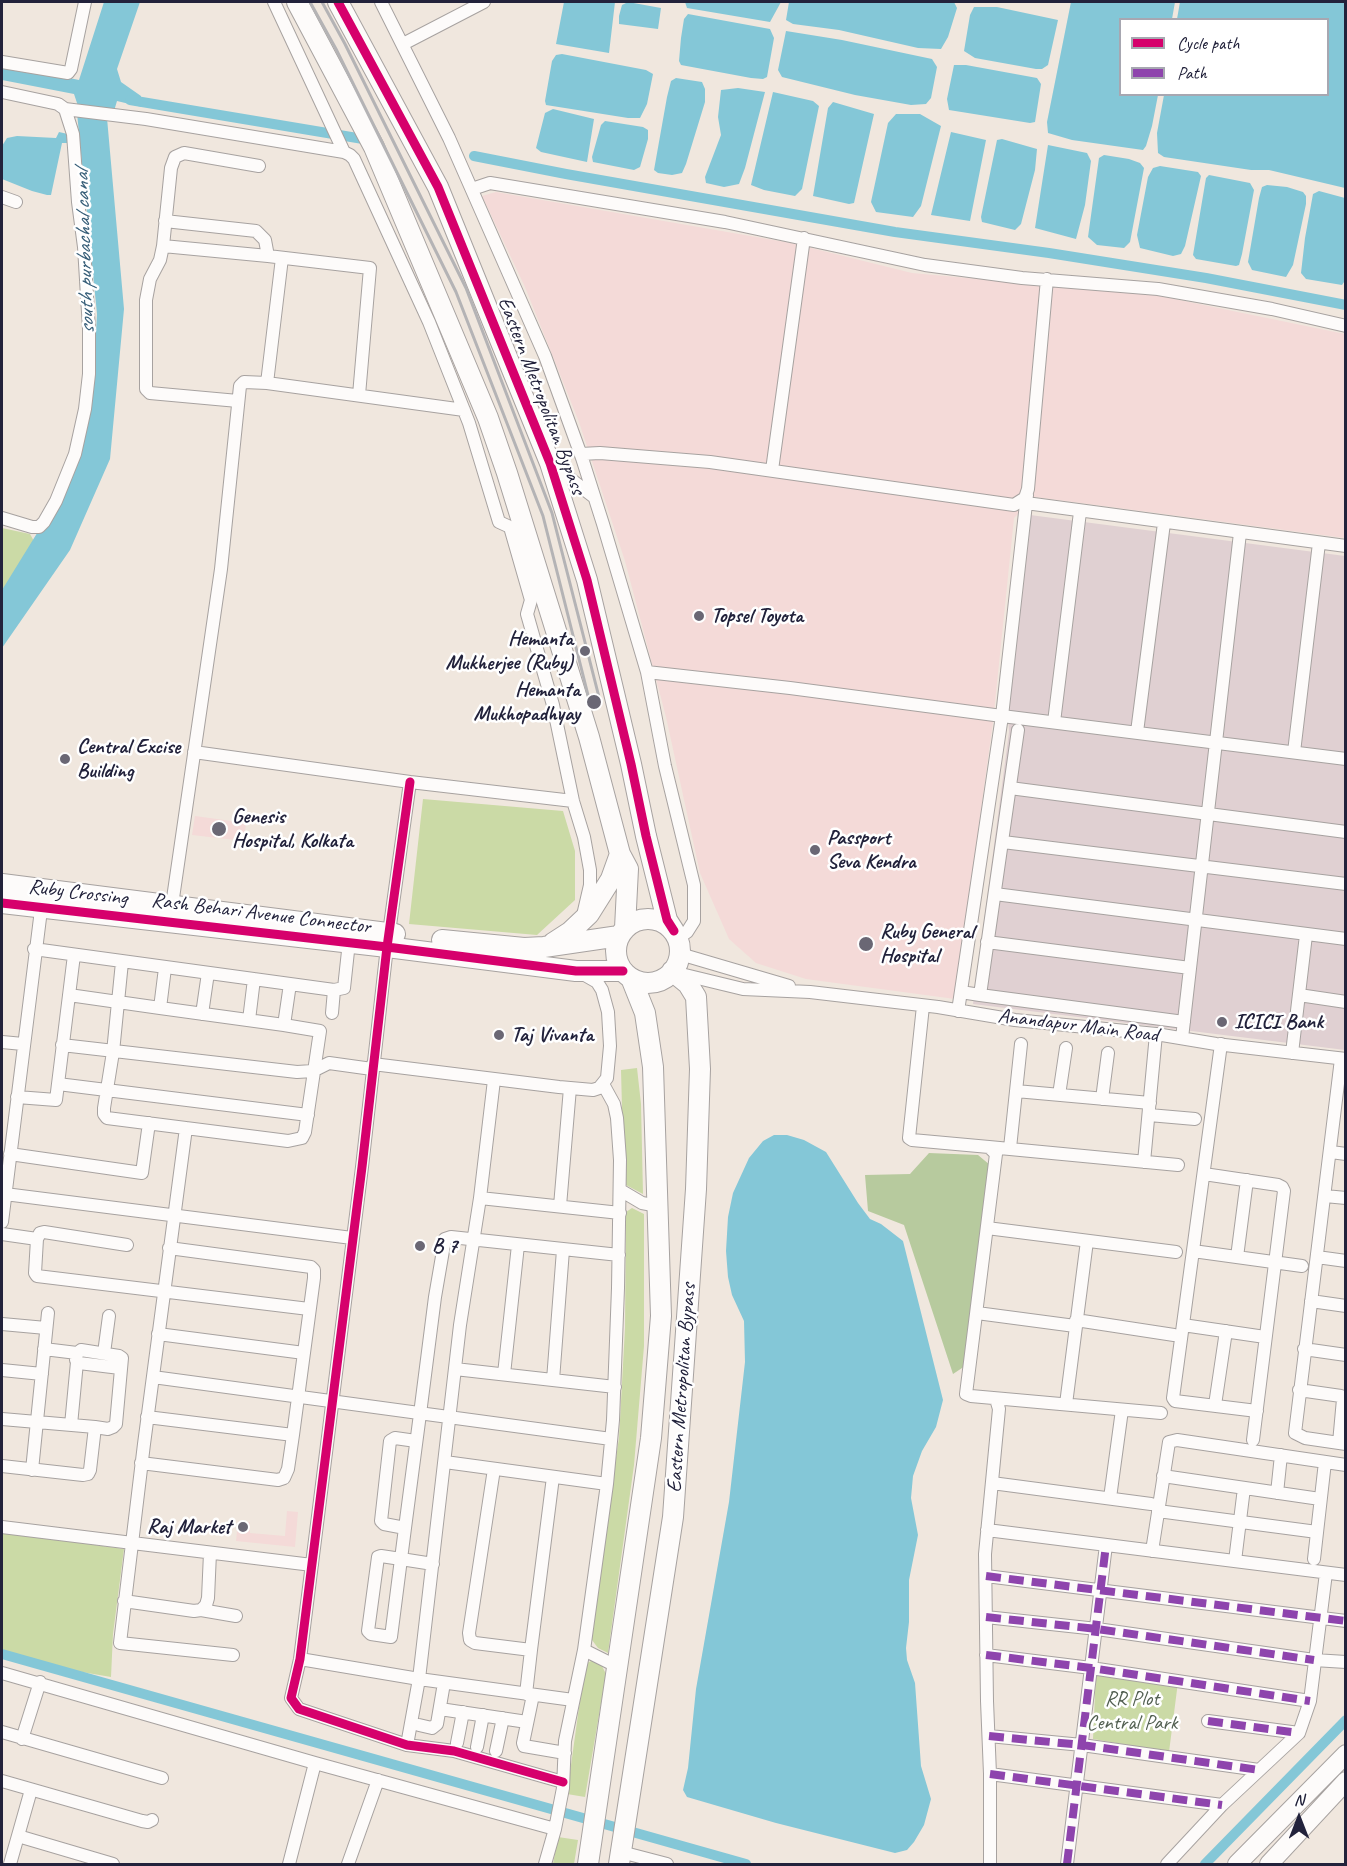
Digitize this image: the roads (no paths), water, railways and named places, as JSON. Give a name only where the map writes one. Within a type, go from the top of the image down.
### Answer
[{"type":"main road","points":[[297,2],[374,147],[424,288],[479,421],[507,473],[589,738],[620,854],[628,869],[622,932],[616,954],[627,974],[638,981],[654,982],[662,979],[676,949]]},
{"type":"main road","name":"Eastern Metropolitan Bypass","points":[[338,2],[438,187],[550,463],[587,580],[667,920],[688,984],[696,997],[700,1069],[696,1189],[673,1517],[621,1855]]},
{"type":"main road","points":[[544,947],[560,939],[579,924],[604,892],[620,854]]},
{"type":"main road","name":"Ruby Crossing","points":[[2,884],[43,898],[172,905],[388,940],[544,947],[622,932],[632,923],[650,918],[667,925],[676,949]]},
{"type":"main road","name":"Rash Behari Avenue Connector","points":[[2,903],[43,898],[58,908],[349,942],[388,940],[576,971],[627,974]]},
{"type":"main road","name":"Eastern Metropolitan Bypass","points":[[588,1864],[651,1438],[662,1316],[652,1057],[645,1013],[627,974]]},
{"type":"main road","points":[[1246,1861],[1346,1754]]},
{"type":"main road","points":[[1269,1864],[1346,1781]]},
{"type":"street","points":[[2,62],[68,73],[71,69],[85,2]]},
{"type":"street","points":[[274,2],[342,147],[354,159],[424,288],[464,410]]},
{"type":"street","points":[[381,2],[472,189],[545,356],[581,454],[630,611],[647,672],[664,766],[694,885],[694,921],[676,949]]},
{"type":"street","points":[[403,44],[484,2]]},
{"type":"street","points":[[2,92],[58,104],[65,109],[342,147]]},
{"type":"street","points":[[2,518],[32,527],[39,527],[44,522],[67,477],[86,409],[89,374],[86,269],[73,134],[65,109]]},
{"type":"street","points":[[238,401],[150,393],[146,389],[148,287],[160,260],[163,246],[171,168],[175,157],[184,153],[259,166]]},
{"type":"street","points":[[472,189],[490,183],[661,211],[804,238],[925,265],[1158,289],[1272,309],[1346,326]]},
{"type":"street","points":[[2,197],[16,202]]},
{"type":"street","points":[[165,221],[256,231],[265,240],[268,256]]},
{"type":"street","points":[[772,470],[804,238]]},
{"type":"street","points":[[163,246],[370,268],[359,395]]},
{"type":"street","points":[[267,383],[282,258]]},
{"type":"street","points":[[958,1011],[1002,716],[1028,489],[1047,279]]},
{"type":"street","points":[[172,905],[220,569],[240,386],[244,382],[267,383],[464,410],[479,421],[500,522],[510,527],[531,600],[527,614],[584,837],[590,870],[590,885],[579,924]]},
{"type":"street","points":[[581,454],[600,453],[710,462],[1008,505],[1020,503],[1025,498],[1028,489]]},
{"type":"street","points":[[550,463],[594,497]]},
{"type":"street","points":[[1026,503],[1346,546]]},
{"type":"street","points":[[1054,722],[1080,512]]},
{"type":"street","points":[[1137,732],[1164,523]]},
{"type":"street","points":[[1182,1038],[1240,533]]},
{"type":"street","points":[[1294,752],[1319,543]]},
{"type":"street","points":[[647,672],[1346,759]]},
{"type":"street","points":[[980,995],[1018,730]]},
{"type":"street","points":[[194,752],[410,782],[573,801]]},
{"type":"street","points":[[410,782],[388,940],[300,1659],[291,1698],[299,1709],[407,1745],[454,1751],[563,1785]]},
{"type":"street","points":[[1011,788],[1346,832]]},
{"type":"street","points":[[1003,842],[1346,884]]},
{"type":"street","points":[[995,894],[1346,939]]},
{"type":"street","points":[[2,1222],[4,1186],[10,1154],[34,949],[43,898]]},
{"type":"street","points":[[1292,1053],[1306,935]]},
{"type":"street","points":[[34,949],[334,990],[344,988],[349,942]]},
{"type":"street","points":[[987,942],[1190,968]]},
{"type":"street","name":"Anandapur Main Road","points":[[676,949],[810,992]]},
{"type":"street","name":"Anandapur Main Road","points":[[676,949],[743,989],[810,992],[1015,1020],[1182,1038],[1343,1059]]},
{"type":"street","points":[[17,1097],[56,1100],[74,955]]},
{"type":"street","points":[[69,995],[118,1002],[160,1008],[202,1014],[284,1025],[320,1031],[308,1115],[302,1138],[295,1141],[107,1118],[104,1114],[113,1052],[118,1002],[122,962]]},
{"type":"street","points":[[160,1008],[165,968]]},
{"type":"street","points":[[62,1045],[297,1072],[313,1071],[329,1063],[592,1090],[603,1084],[607,1078],[610,1046],[606,998],[597,982],[576,971]]},
{"type":"street","points":[[202,1014],[208,973]]},
{"type":"street","points":[[249,1020],[254,980]]},
{"type":"street","points":[[284,1025],[290,984]]},
{"type":"street","points":[[332,1013],[334,990]]},
{"type":"street","points":[[961,992],[1184,1022]]},
{"type":"street","points":[[1299,995],[1346,1002]]},
{"type":"street","points":[[923,1006],[909,1138],[912,1140],[1178,1165]]},
{"type":"street","points":[[1144,1162],[1156,1035]]},
{"type":"street","points":[[2,1042],[23,1044]]},
{"type":"street","points":[[1010,1148],[1021,1044]]},
{"type":"street","points":[[1221,1044],[1174,1400],[1257,1411]]},
{"type":"street","points":[[1059,1095],[1066,1048]]},
{"type":"street","points":[[1102,1099],[1108,1053]]},
{"type":"street","points":[[1299,1390],[1341,1396],[1343,1399],[1342,1443],[1305,1438],[1295,1433],[1299,1390],[1304,1349],[1331,1152],[1341,1108],[1343,1059]]},
{"type":"street","points":[[407,1745],[419,1679],[455,1369],[480,1198],[494,1080]]},
{"type":"street","points":[[58,1084],[308,1115]]},
{"type":"street","points":[[545,1864],[556,1826],[573,1700],[584,1650],[607,1484],[615,1387],[620,1190],[617,1118],[614,1104],[603,1084]]},
{"type":"street","points":[[560,1206],[570,1088]]},
{"type":"street","points":[[1016,1090],[1102,1099],[1195,1119]]},
{"type":"street","points":[[10,1154],[142,1173],[149,1123]]},
{"type":"street","points":[[186,1128],[141,1463],[120,1642],[233,1655]]},
{"type":"street","points":[[988,1147],[996,1154],[996,1162],[966,1394],[996,1399],[1161,1413]]},
{"type":"street","points":[[1331,1152],[1346,1154]]},
{"type":"street","points":[[1204,1174],[1282,1187],[1284,1191],[1253,1440]]},
{"type":"street","points":[[1237,1257],[1246,1180]]},
{"type":"street","points":[[4,1186],[173,1215],[352,1238]]},
{"type":"street","points":[[620,1190],[642,1203],[658,1206]]},
{"type":"street","points":[[1325,1196],[1346,1198]]},
{"type":"street","points":[[480,1198],[620,1213]]},
{"type":"street","points":[[987,1228],[1176,1252]]},
{"type":"street","points":[[128,1245],[40,1233],[37,1239],[36,1275],[309,1310]]},
{"type":"street","points":[[2,1234],[37,1239]]},
{"type":"street","points":[[433,1563],[401,1559],[381,1556],[378,1557],[367,1628],[371,1634],[391,1637],[401,1559],[405,1528],[416,1440],[442,1246],[445,1239],[451,1237],[619,1255]]},
{"type":"street","points":[[1066,1404],[1087,1241]]},
{"type":"street","points":[[504,1374],[518,1245]]},
{"type":"street","points":[[141,1463],[278,1480],[284,1478],[288,1469],[314,1278],[314,1270],[311,1267],[169,1248]]},
{"type":"street","points":[[553,1380],[563,1250]]},
{"type":"street","points":[[1193,1251],[1302,1266]]},
{"type":"street","points":[[1317,1257],[1346,1260]]},
{"type":"street","points":[[1311,1301],[1346,1305]]},
{"type":"street","points":[[32,1470],[48,1313]]},
{"type":"street","points":[[977,1313],[1174,1335]]},
{"type":"street","points":[[104,1353],[109,1316]]},
{"type":"street","points":[[2,1324],[46,1328]]},
{"type":"street","points":[[1183,1325],[1265,1337]]},
{"type":"street","points":[[1215,1406],[1226,1331]]},
{"type":"street","points":[[158,1335],[304,1353]]},
{"type":"street","points":[[44,1349],[120,1368]]},
{"type":"street","points":[[1304,1349],[1346,1355]]},
{"type":"street","points":[[2,1419],[108,1429],[113,1427],[116,1424],[121,1357],[81,1350],[77,1357],[71,1425]]},
{"type":"street","points":[[455,1369],[615,1387]]},
{"type":"street","points":[[2,1370],[42,1374]]},
{"type":"street","points":[[153,1377],[611,1439]]},
{"type":"street","points":[[990,1864],[986,1576],[987,1530],[999,1409],[996,1399]]},
{"type":"street","points":[[1110,1498],[1122,1410]]},
{"type":"street","points":[[147,1417],[293,1435]]},
{"type":"street","points":[[2,1466],[88,1474],[95,1427]]},
{"type":"street","points":[[405,1528],[384,1524],[381,1521],[390,1441],[395,1438],[416,1440]]},
{"type":"street","points":[[1152,1551],[1154,1507],[1169,1442],[1177,1440],[1346,1465]]},
{"type":"street","points":[[1277,1492],[1281,1455]]},
{"type":"street","points":[[445,1462],[607,1484]]},
{"type":"street","points":[[1314,1559],[1324,1462]]},
{"type":"street","points":[[494,1469],[469,1634],[470,1640],[475,1643],[531,1650]]},
{"type":"street","points":[[1162,1476],[1320,1498]]},
{"type":"street","points":[[553,1477],[531,1650],[527,1722],[523,1743],[524,1746],[565,1754]]},
{"type":"street","points":[[992,1483],[1110,1498],[1240,1522],[1317,1532]]},
{"type":"street","points":[[1235,1561],[1244,1488]]},
{"type":"street","points":[[2,1527],[312,1565]]},
{"type":"street","points":[[987,1530],[1346,1575]]},
{"type":"street","points":[[1067,1864],[1106,1545]]},
{"type":"street","points":[[201,1610],[208,1598],[210,1553]]},
{"type":"street","points":[[1167,1864],[1222,1805],[1299,1733],[1310,1701],[1326,1573]]},
{"type":"street","points":[[986,1576],[1346,1622]]},
{"type":"street","points":[[124,1601],[236,1616]]},
{"type":"street","points":[[986,1617],[1097,1629],[1314,1660],[1346,1662]]},
{"type":"street","points":[[584,1650],[616,1666]]},
{"type":"street","points":[[986,1655],[1091,1668],[1310,1701]]},
{"type":"street","points":[[300,1659],[444,1683],[573,1700]]},
{"type":"street","points":[[2,1673],[315,1763],[556,1826]]},
{"type":"street","points":[[22,1739],[40,1683]]},
{"type":"street","points":[[419,1725],[435,1727],[444,1683]]},
{"type":"street","points":[[440,1709],[527,1722]]},
{"type":"street","points":[[457,1743],[463,1712]]},
{"type":"street","points":[[477,1747],[483,1715]]},
{"type":"street","points":[[496,1751],[502,1718]]},
{"type":"street","points":[[1208,1720],[1299,1733]]},
{"type":"street","points":[[2,1732],[162,1778]]},
{"type":"street","points":[[988,1736],[1082,1745],[1259,1770]]},
{"type":"street","points":[[289,1864],[315,1763]]},
{"type":"street","points":[[990,1774],[1222,1805]]},
{"type":"street","points":[[348,1864],[378,1780]]},
{"type":"street","points":[[2,1781],[142,1821],[152,1820]]},
{"type":"street","points":[[10,1864],[31,1790]]},
{"type":"street","points":[[18,1836],[113,1864]]},
{"type":"street","points":[[621,1855],[667,1864]]},
{"type":"water","points":[[104,2],[140,2],[117,69],[121,82],[141,96],[142,107],[117,101],[114,111],[78,106],[74,94],[2,80],[2,64],[79,80]]},
{"type":"water","points":[[564,2],[615,2],[609,53],[556,44]]},
{"type":"water","points":[[628,2],[661,8],[658,29],[619,24],[622,5]]},
{"type":"water","points":[[685,2],[781,2],[770,22],[687,8]]},
{"type":"water","points":[[789,2],[954,2],[957,8],[948,37],[941,49],[918,48],[839,30],[793,24],[786,20]]},
{"type":"water","points":[[1071,2],[1175,2],[1172,18],[1119,18],[1119,96],[1158,96],[1152,126],[1143,150],[1072,140],[1048,133],[1047,122]]},
{"type":"water","points":[[1180,2],[1345,2],[1345,188],[1269,170],[1251,170],[1164,157],[1158,153],[1157,133],[1164,96],[1329,96],[1329,18],[1177,18]]},
{"type":"water","points":[[974,7],[997,7],[1058,20],[1048,65],[1042,69],[1036,69],[975,58],[964,51],[970,15]]},
{"type":"water","points":[[688,14],[770,29],[774,38],[767,77],[751,78],[681,65],[679,61],[681,38],[684,19]]},
{"type":"water","points":[[786,31],[932,59],[937,67],[931,98],[926,104],[911,105],[855,95],[782,77],[778,70]]},
{"type":"water","points":[[562,54],[646,70],[653,74],[647,104],[640,118],[546,105],[552,61],[556,55]]},
{"type":"water","points":[[954,65],[966,65],[1037,78],[1041,84],[1035,122],[949,110],[947,99]]},
{"type":"water","points":[[676,78],[702,82],[705,89],[705,102],[682,173],[672,175],[658,173],[654,170],[667,97],[671,81]]},
{"type":"water","points":[[738,88],[765,92],[745,168],[739,184],[724,187],[706,183],[705,177],[721,135],[718,117],[721,90]]},
{"type":"water","points":[[773,92],[813,101],[819,106],[802,189],[795,196],[751,185]]},
{"type":"water","points":[[833,102],[874,114],[854,203],[849,204],[813,196],[828,108]]},
{"type":"water","points":[[553,109],[594,119],[587,162],[541,152],[536,148],[545,113]]},
{"type":"water","points":[[77,113],[107,118],[124,309],[110,459],[70,550],[2,648],[2,590],[68,483],[92,404],[97,314]]},
{"type":"water","points":[[896,114],[920,114],[941,126],[921,206],[913,217],[876,212],[871,202],[888,123]]},
{"type":"water","points":[[605,121],[643,127],[648,130],[648,139],[640,167],[634,170],[593,162],[592,157],[601,125]]},
{"type":"water","points":[[59,132],[72,135],[71,143],[62,143],[51,195],[32,191],[2,179],[2,146],[7,138],[17,136],[56,138]]},
{"type":"water","points":[[951,132],[986,140],[970,221],[931,215]]},
{"type":"water","points":[[1002,139],[1037,149],[1035,170],[1021,224],[1015,230],[982,222],[981,217],[997,140]]},
{"type":"water","points":[[1048,145],[1087,153],[1091,161],[1085,205],[1076,239],[1035,228]]},
{"type":"water","points":[[1104,155],[1129,159],[1140,163],[1144,168],[1130,242],[1124,248],[1097,245],[1088,237],[1099,158]]},
{"type":"water","points":[[1160,166],[1198,172],[1201,176],[1185,246],[1181,254],[1173,256],[1140,248],[1137,235],[1148,177],[1153,168]]},
{"type":"water","points":[[1209,175],[1250,183],[1254,190],[1242,254],[1239,265],[1236,266],[1196,259],[1193,255],[1206,178]]},
{"type":"water","points":[[1267,185],[1287,187],[1303,192],[1306,196],[1293,265],[1286,277],[1252,270],[1248,262],[1259,198],[1262,187]]},
{"type":"water","points":[[1319,191],[1345,198],[1346,279],[1342,285],[1306,279],[1301,273],[1313,194]]},
{"type":"water","points":[[774,1135],[787,1135],[804,1140],[826,1152],[870,1219],[881,1224],[903,1241],[943,1400],[936,1427],[922,1451],[913,1476],[911,1498],[918,1535],[909,1580],[909,1622],[906,1648],[907,1660],[915,1683],[921,1766],[931,1799],[924,1825],[914,1842],[907,1850],[895,1853],[776,1823],[687,1797],[683,1790],[688,1768],[696,1689],[729,1502],[745,1362],[744,1321],[732,1295],[728,1277],[726,1251],[728,1217],[733,1193],[749,1158],[763,1141]]},
{"type":"waterway","points":[[130,100],[369,140]]},
{"type":"waterway","points":[[474,156],[895,232],[1206,278],[1346,305]]},
{"type":"waterway","points":[[2,1654],[746,1864]]},
{"type":"waterway","points":[[1205,1864],[1346,1720]]},
{"type":"railway","points":[[310,2],[336,49],[456,292],[543,516],[590,703]]},
{"type":"railway","points":[[322,2],[466,288],[552,513],[600,701]]},
{"type":"place","name":"Topsel Toyota","points":[[699,616]]},
{"type":"place","name":"Hemanta Mukherjee (Ruby)","points":[[585,651]]},
{"type":"place","name":"Hemanta Mukhopadhyay","points":[[594,702]]},
{"type":"place","name":"Central Excise Building","points":[[65,759]]},
{"type":"place","name":"Genesis Hospital, Kolkata","points":[[219,829]]},
{"type":"place","name":"Passport Seva Kendra","points":[[815,850]]},
{"type":"place","name":"Ruby General Hospital","points":[[866,944]]},
{"type":"place","name":"ICICI Bank","points":[[1222,1022]]},
{"type":"place","name":"Taj Vivanta","points":[[499,1035]]},
{"type":"place","name":"B 7","points":[[420,1246]]},
{"type":"place","name":"Raj Market","points":[[243,1527]]},
{"type":"water label","name":"south purbachal canal","points":[[85,252]]},
{"type":"park label","name":"RR Plot Central Park","points":[[1132,1711]]}]
